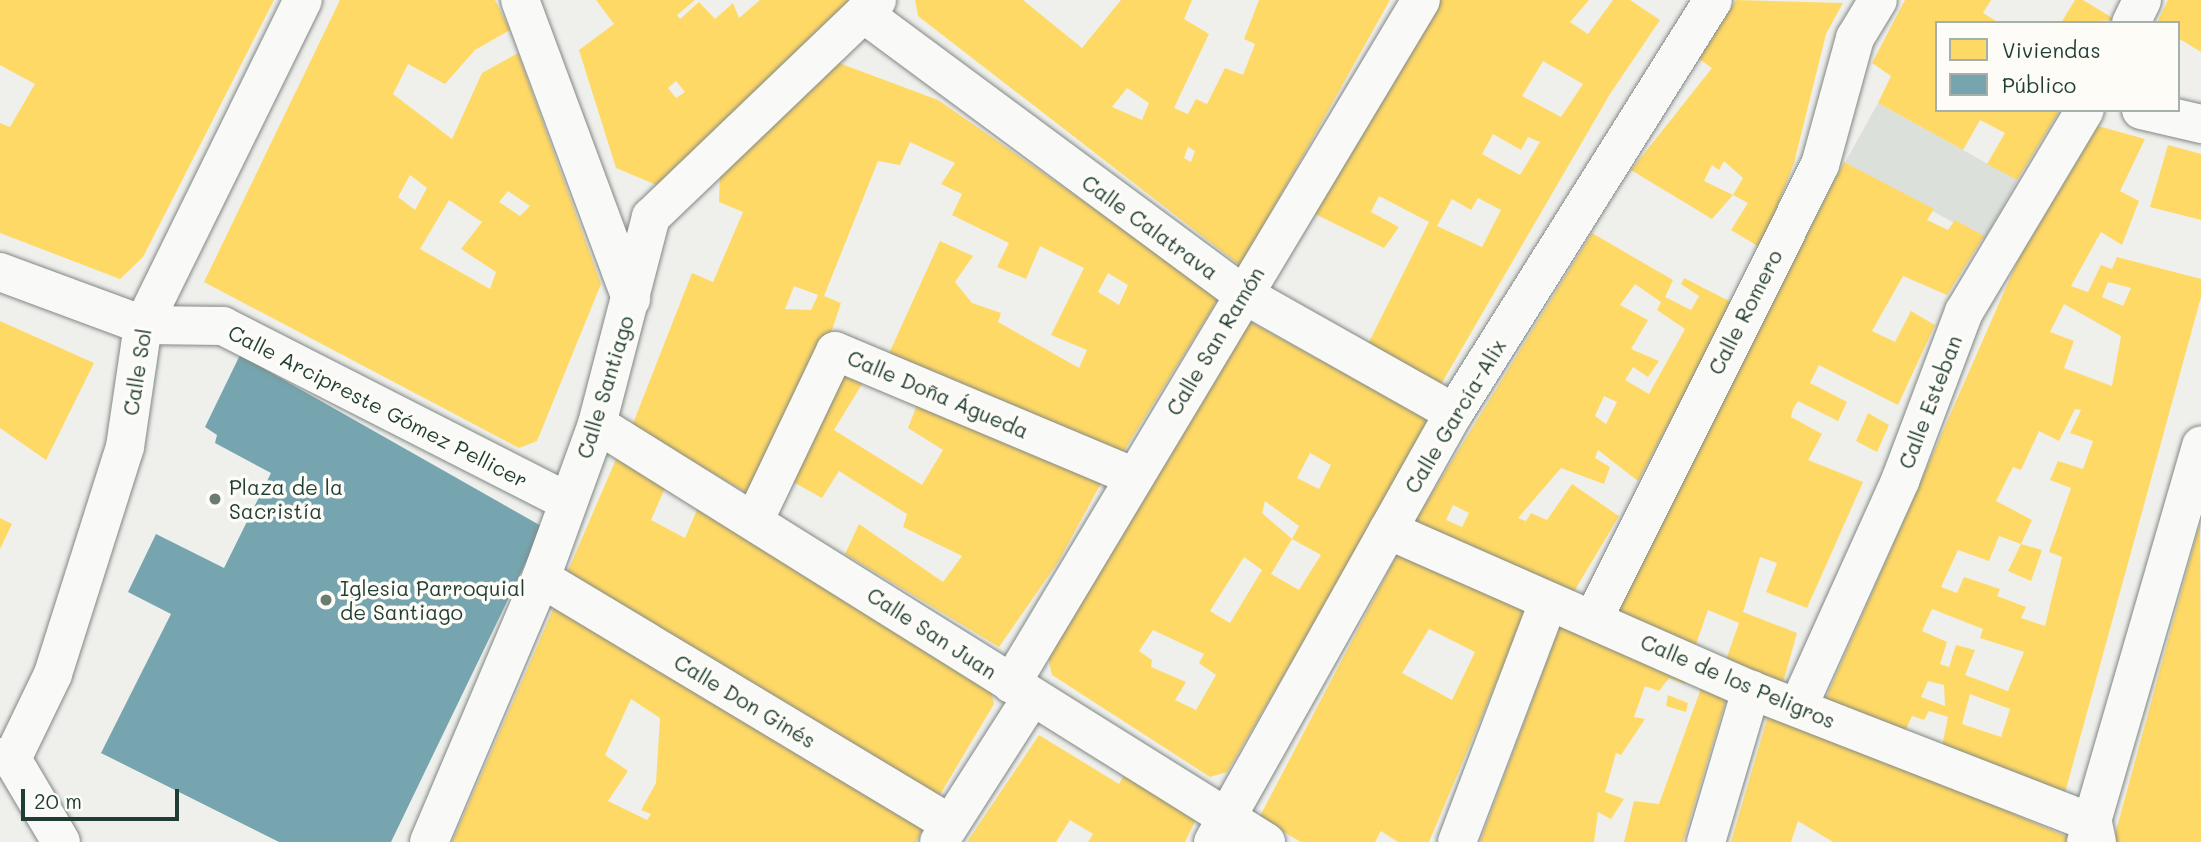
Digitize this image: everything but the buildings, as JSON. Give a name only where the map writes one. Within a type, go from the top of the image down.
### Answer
[{"type":"street","name":"Calle Sol","points":[[6,758],[53,674],[121,459],[143,325],[303,0]]},
{"type":"street","points":[[520,0],[631,299]]},
{"type":"street","name":"Calle San Ramón","points":[[945,833],[1135,477],[1420,0]]},
{"type":"street","name":"Calle García-Alix","points":[[1219,829],[1454,413],[1713,0]]},
{"type":"street","name":"Calle Romero","points":[[1594,618],[1820,165],[1855,38],[1878,0]]},
{"type":"street","points":[[2132,21],[2142,0]]},
{"type":"street","name":"Calle Santiago","points":[[429,842],[541,578],[597,424],[652,217],[870,7]]},
{"type":"street","name":"Calle Calatrava","points":[[870,7],[1243,294],[1454,413]]},
{"type":"street","name":"Calle Esteban","points":[[1798,707],[1900,481],[1964,312],[2084,112]]},
{"type":"street","points":[[2150,112],[2201,124]]},
{"type":"street","name":"Calle Arcipreste Gómez Pellicer","points":[[0,272],[143,325],[222,326],[568,502]]},
{"type":"street","name":"Calle Doña Águeda","points":[[755,519],[835,351],[1135,477]]},
{"type":"street","name":"Calle San Juan","points":[[597,424],[755,519],[1021,691],[1219,829],[1266,842]]},
{"type":"street","points":[[2092,836],[2201,445]]},
{"type":"street","name":"Calle de los Peligros","points":[[1388,530],[1548,603],[1594,618],[1751,690],[1798,707],[2092,836]]},
{"type":"street","name":"Calle Don Ginés","points":[[541,578],[945,833]]},
{"type":"street","points":[[1457,842],[1548,603]]},
{"type":"street","points":[[1706,842],[1751,690]]},
{"type":"street","points":[[6,758],[61,842]]},
{"type":"shaded area","points":[[1878,103],[2017,180],[1984,240],[1845,162]]},
{"type":"place","name":"Plaza de la Sacristía","points":[[215,499]]},
{"type":"place","name":"Iglesia Parroquial de Santiago","points":[[326,600]]}]
